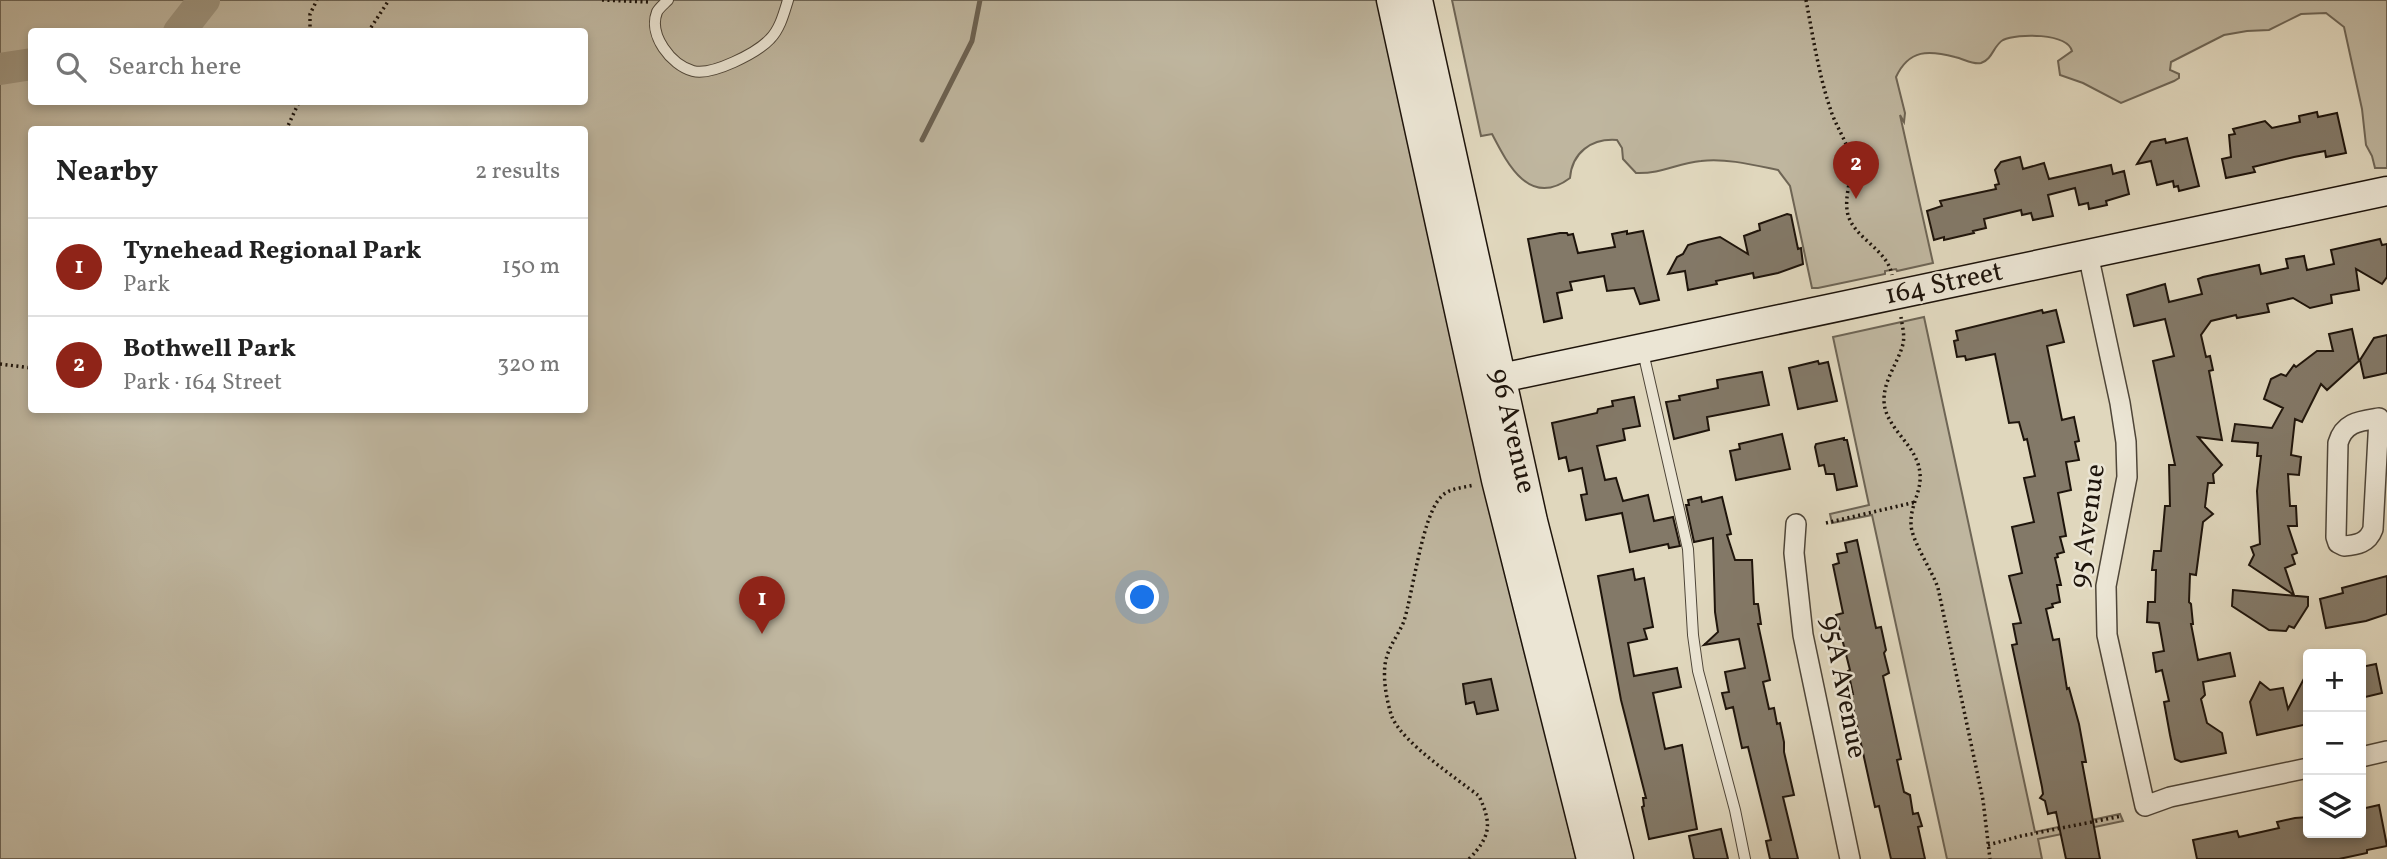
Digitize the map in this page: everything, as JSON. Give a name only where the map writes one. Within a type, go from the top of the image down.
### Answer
[{"type":"main road","name":"96 Avenue","points":[[1391,0],[1496,480],[1591,859]]},
{"type":"main road","name":"96 Avenue","points":[[1418,0],[1533,521],[1619,859]]},
{"type":"main road","name":"164 Street","points":[[1500,378],[2387,191]]},
{"type":"main road","points":[[1467,345],[1500,378]]},
{"type":"street","name":"95 Avenue","points":[[2088,254],[2126,442],[2127,477],[2106,586],[2107,635],[2145,806],[2170,797],[2303,769]]},
{"type":"street","points":[[2383,417],[2371,536],[2364,541],[2344,546],[2338,543],[2336,537],[2338,443],[2347,426],[2356,421],[2383,417]]},
{"type":"street","name":"95A Avenue","points":[[1796,524],[1794,553],[1803,635],[1850,859]]},
{"type":"street","points":[[2366,756],[2387,751]]},
{"type":"lane","points":[[668,0],[660,8],[656,22],[658,37],[673,61],[695,72],[741,59],[771,39],[782,20],[788,0]]},
{"type":"lane","points":[[1642,348],[1688,549],[1698,671],[1732,798],[1745,859]]},
{"type":"path","points":[[310,28],[310,14],[317,0]]},
{"type":"path","points":[[371,28],[389,0]]},
{"type":"path","points":[[602,0],[652,2],[660,8]]},
{"type":"path","points":[[1806,0],[1831,112],[1850,156],[1848,215],[1852,225],[1885,260],[1892,279]]},
{"type":"path","points":[[288,126],[298,105]]},
{"type":"path","points":[[1900,313],[1903,344],[1885,387],[1884,403],[1888,417],[1918,465],[1920,486],[1911,524],[1913,536],[1932,570],[1938,588],[1983,800],[1990,859]]},
{"type":"path","points":[[0,364],[28,368]]},
{"type":"path","points":[[1469,859],[1483,844],[1488,833],[1485,809],[1479,796],[1410,741],[1399,729],[1392,717],[1384,669],[1386,656],[1404,621],[1431,513],[1448,491],[1478,484]]},
{"type":"path","points":[[1826,523],[1916,502]]},
{"type":"path","points":[[1988,845],[2122,816]]},
{"type":"shaded area","points":[[0,0],[1380,0],[1576,859],[0,859]]},
{"type":"shaded area","points":[[1452,0],[2387,0],[2387,168],[2375,168],[2366,145],[2362,109],[2344,27],[2326,13],[2301,14],[2269,30],[2224,35],[2171,62],[2170,70],[2179,74],[2179,78],[2121,103],[2083,83],[2060,75],[2058,61],[2072,51],[2068,45],[2052,38],[2030,36],[2003,40],[1988,59],[1981,63],[1946,55],[1921,54],[1907,61],[1896,77],[1905,113],[1904,122],[1900,115],[1933,263],[1812,288],[1790,186],[1778,170],[1740,162],[1711,160],[1636,173],[1623,159],[1622,148],[1617,140],[1608,140],[1584,149],[1575,161],[1570,178],[1556,186],[1543,188],[1522,179],[1505,158],[1492,134],[1481,136]]},
{"type":"shaded area","points":[[1924,317],[2035,832],[2120,814],[2123,821],[2038,839],[2042,859],[1947,859],[1872,515],[1832,523],[1830,514],[1869,505],[1833,337]]},
{"type":"building","points":[[2317,112],[2318,117],[2337,113],[2346,153],[2326,157],[2325,151],[2294,157],[2253,167],[2255,172],[2226,178],[2222,159],[2231,157],[2229,135],[2235,134],[2233,129],[2265,121],[2272,128],[2300,122],[2299,116]]},
{"type":"building","points":[[2187,138],[2199,186],[2179,191],[2178,186],[2174,187],[2173,181],[2157,185],[2151,161],[2137,164],[2151,142],[2165,139],[2166,143]]},
{"type":"building","points":[[2020,157],[2023,169],[2044,163],[2049,179],[2111,165],[2113,174],[2124,171],[2129,194],[2106,201],[2107,205],[2089,209],[2088,203],[2079,205],[2075,188],[2048,195],[2053,216],[2033,220],[2031,213],[2022,215],[2021,210],[1984,219],[1986,228],[1973,231],[1974,233],[1934,240],[1927,211],[1942,206],[1940,201],[1996,189],[1995,185],[1999,184],[1995,170],[2001,162]]},
{"type":"building","points":[[1791,215],[1803,264],[1778,273],[1754,278],[1753,273],[1688,290],[1685,271],[1668,274],[1677,257],[1683,254],[1688,245],[1698,242],[1720,237],[1748,254],[1744,236],[1760,230],[1759,224]]},
{"type":"building","points":[[1627,231],[1627,234],[1643,231],[1659,300],[1640,304],[1634,288],[1607,291],[1604,276],[1570,282],[1572,290],[1557,293],[1562,318],[1544,322],[1528,239],[1560,233],[1573,234],[1578,253],[1615,247],[1612,234]]},
{"type":"building","points":[[2380,239],[2382,245],[2387,244],[2387,277],[2382,284],[2356,269],[2359,290],[2331,295],[2332,303],[2310,308],[2293,298],[2267,304],[2269,312],[2211,321],[2201,335],[2206,357],[2210,356],[2213,370],[2209,371],[2222,440],[2198,437],[2222,465],[2213,474],[2214,483],[2208,483],[2205,507],[2213,514],[2203,522],[2196,575],[2190,574],[2191,624],[2198,660],[2230,653],[2235,676],[2203,682],[2205,695],[2201,699],[2207,723],[2222,733],[2226,753],[2181,762],[2175,759],[2170,735],[2164,702],[2169,701],[2162,670],[2156,672],[2153,653],[2164,651],[2159,623],[2147,622],[2148,602],[2155,602],[2156,570],[2152,570],[2154,551],[2161,551],[2165,506],[2170,506],[2169,465],[2175,465],[2153,361],[2174,356],[2165,319],[2134,326],[2127,295],[2165,284],[2169,302],[2202,294],[2198,279],[2203,277],[2259,265],[2261,274],[2288,268],[2286,259],[2304,256],[2307,270],[2334,264],[2331,250]]},
{"type":"building","points":[[2042,310],[2043,313],[2056,310],[2064,342],[2047,346],[2062,420],[2074,417],[2079,441],[2075,442],[2079,460],[2066,462],[2071,490],[2058,493],[2066,536],[2060,537],[2064,552],[2057,554],[2058,557],[2055,558],[2061,585],[2057,585],[2060,602],[2046,609],[2053,640],[2059,639],[2067,689],[2069,688],[2079,724],[2086,762],[2082,762],[2100,859],[2066,859],[2056,812],[2048,814],[2045,801],[2040,798],[2043,794],[2042,787],[2012,645],[2017,644],[2013,624],[2021,623],[2009,576],[2022,573],[2012,527],[2034,522],[2024,478],[2035,476],[2027,439],[2024,440],[2019,422],[2009,423],[1995,354],[1966,360],[1965,356],[1957,357],[1954,341],[1958,340],[1956,331]]},
{"type":"building","points":[[2352,329],[2359,361],[2327,390],[2321,384],[2302,422],[2295,419],[2291,455],[2301,457],[2299,475],[2288,474],[2290,506],[2296,506],[2297,526],[2288,526],[2297,553],[2292,555],[2295,564],[2285,568],[2294,595],[2249,565],[2254,555],[2251,547],[2260,544],[2257,491],[2261,456],[2257,456],[2258,443],[2232,441],[2235,424],[2272,428],[2283,408],[2264,399],[2271,379],[2281,374],[2286,376],[2294,365],[2296,367],[2317,351],[2333,351],[2329,334]]},
{"type":"building","points":[[2387,335],[2387,373],[2364,378],[2360,360],[2374,338]]},
{"type":"building","points":[[1818,361],[1819,364],[1828,362],[1837,401],[1798,409],[1789,368]]},
{"type":"building","points":[[1762,372],[1769,405],[1707,417],[1709,430],[1674,439],[1666,402],[1680,400],[1679,396],[1718,388],[1717,380]]},
{"type":"building","points":[[1634,397],[1640,426],[1623,429],[1625,440],[1597,446],[1605,480],[1616,478],[1623,501],[1648,495],[1654,521],[1673,517],[1680,546],[1669,548],[1668,544],[1630,552],[1622,513],[1586,520],[1581,495],[1587,494],[1582,468],[1569,471],[1566,457],[1559,459],[1552,423],[1597,413],[1598,409],[1613,406],[1612,401]]},
{"type":"building","points":[[1782,434],[1790,469],[1736,480],[1730,451],[1740,449],[1739,444]]},
{"type":"building","points":[[1844,438],[1847,440],[1857,486],[1837,490],[1834,474],[1826,474],[1824,465],[1819,466],[1815,447],[1816,444]]},
{"type":"building","points":[[1701,497],[1702,502],[1722,497],[1731,534],[1727,535],[1735,560],[1752,560],[1754,604],[1758,604],[1761,624],[1758,624],[1770,680],[1763,682],[1769,709],[1774,708],[1784,742],[1794,795],[1783,797],[1798,859],[1770,859],[1766,841],[1771,840],[1748,747],[1742,748],[1733,707],[1726,709],[1722,693],[1729,692],[1725,672],[1745,668],[1739,639],[1704,645],[1718,632],[1713,538],[1694,542],[1686,505],[1689,505],[1688,500]]},
{"type":"building","points":[[1857,540],[1876,628],[1881,627],[1886,650],[1884,653],[1889,673],[1883,676],[1901,759],[1897,760],[1904,792],[1910,795],[1913,814],[1918,813],[1922,826],[1918,827],[1925,859],[1891,859],[1879,806],[1875,807],[1850,694],[1853,694],[1848,671],[1850,670],[1836,615],[1843,613],[1833,565],[1839,563],[1837,554],[1847,552],[1845,543]]},
{"type":"building","points":[[1633,569],[1635,580],[1644,578],[1653,627],[1644,629],[1647,639],[1628,643],[1634,676],[1677,668],[1681,687],[1653,693],[1665,749],[1682,745],[1697,829],[1649,839],[1642,807],[1643,798],[1646,798],[1621,700],[1598,576]]},
{"type":"building","points":[[2387,576],[2387,614],[2366,621],[2326,628],[2320,599],[2343,593],[2342,588]]},
{"type":"building","points":[[2233,590],[2308,597],[2308,606],[2294,628],[2289,626],[2286,631],[2269,630],[2232,606]]},
{"type":"building","points":[[2376,664],[2382,693],[2366,697],[2366,666]]},
{"type":"building","points":[[1491,679],[1498,710],[1477,714],[1474,702],[1466,704],[1463,684]]},
{"type":"building","points":[[2303,680],[2303,725],[2257,735],[2250,702],[2260,682],[2270,690],[2283,688],[2288,709]]},
{"type":"building","points":[[2379,805],[2387,846],[2339,859],[2197,859],[2193,840],[2237,831],[2239,837],[2279,828],[2277,822],[2295,818],[2303,817],[2303,838],[2366,838],[2366,808]]},
{"type":"building","points":[[1721,829],[1728,859],[1694,859],[1689,836]]},
{"type":"waterway","points":[[182,28],[204,0]]},
{"type":"waterway","points":[[922,140],[972,41],[980,0]]},
{"type":"waterway","points":[[0,69],[28,65]]},
{"type":"place","name":"Bothwell Park","points":[[1856,199]]},
{"type":"place","name":"Tynehead Regional Park","points":[[762,634]]}]
